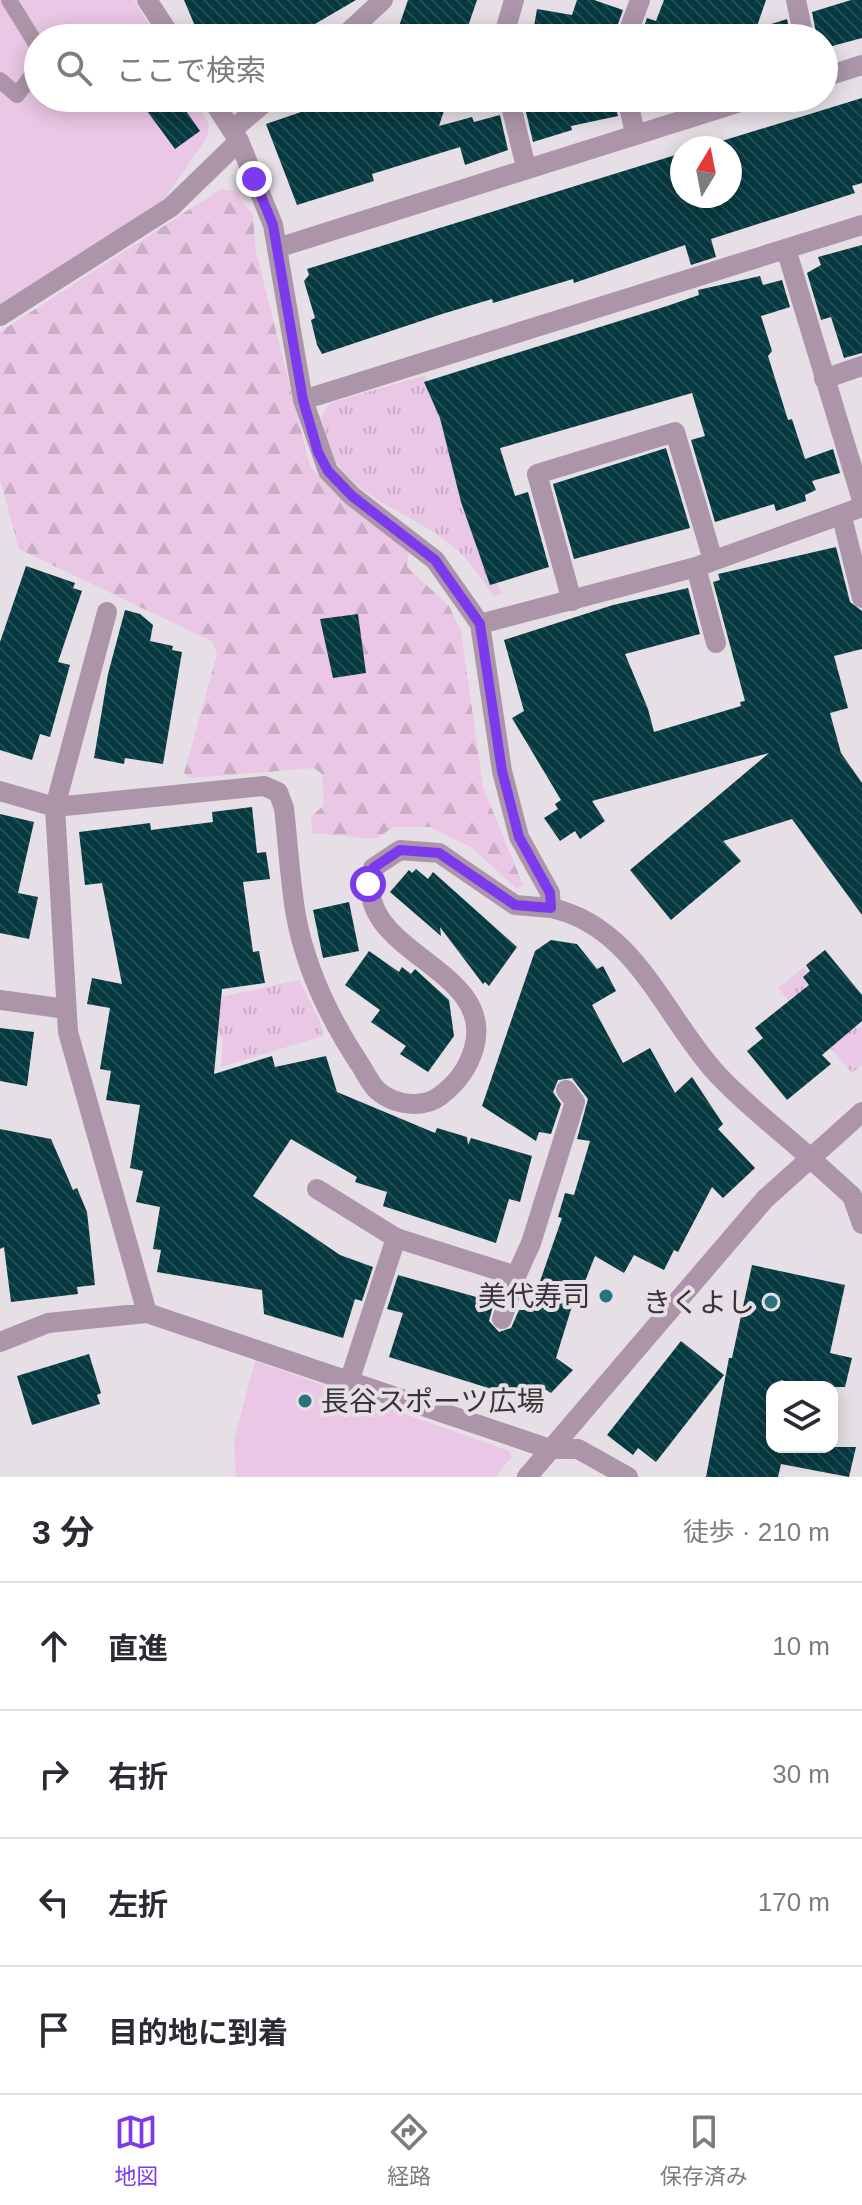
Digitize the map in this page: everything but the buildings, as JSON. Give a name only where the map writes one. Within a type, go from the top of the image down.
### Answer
[{"type":"street","points":[[147,0],[163,24]]},
{"type":"street","points":[[357,24],[383,0]]},
{"type":"street","points":[[507,24],[514,0]]},
{"type":"street","points":[[631,24],[640,0]]},
{"type":"street","points":[[796,0],[801,24]]},
{"type":"street","points":[[838,73],[862,65]]},
{"type":"street","points":[[220,112],[236,136],[273,225],[303,400],[328,471],[352,496],[435,560],[480,624],[502,771],[519,837],[550,893],[551,908]]},
{"type":"street","points":[[0,316],[171,207],[257,112]]},
{"type":"street","points":[[512,112],[526,167]]},
{"type":"street","points":[[630,112],[635,133]]},
{"type":"street","points":[[277,248],[706,112]]},
{"type":"street","points":[[303,400],[862,225]]},
{"type":"street","points":[[786,249],[862,500]]},
{"type":"street","points":[[824,379],[862,366]]},
{"type":"street","points":[[572,601],[537,474],[675,432],[704,563],[716,643]]},
{"type":"street","points":[[480,624],[704,563],[842,517],[862,507]]},
{"type":"street","points":[[842,517],[862,598]]},
{"type":"street","points":[[107,612],[55,807],[66,1009],[68,1032],[147,1313]]},
{"type":"street","points":[[0,791],[55,807],[264,786],[278,792],[284,808],[296,918],[315,981],[340,1034],[378,1092],[409,1106],[437,1098],[466,1071],[478,1034],[476,1015],[466,996],[397,939],[374,913],[368,884],[373,868],[400,850],[439,853],[515,905],[579,914],[623,946],[717,1074],[852,1196],[862,1224]]},
{"type":"street","points":[[0,1000],[66,1009]]},
{"type":"street","points":[[502,1319],[531,1243],[575,1102],[566,1090]]},
{"type":"street","points":[[527,1477],[765,1199],[862,1112]]},
{"type":"street","points":[[317,1189],[396,1238],[516,1276]]},
{"type":"street","points":[[349,1382],[396,1238]]},
{"type":"street","points":[[0,1342],[48,1323],[147,1313],[550,1449],[578,1449],[628,1477]]},
{"type":"lane","points":[[9,0],[24,24]]},
{"type":"lane","points":[[0,80],[17,95],[24,86]]},
{"type":"green space","points":[[0,0],[134,0],[149,24],[24,24],[24,112],[202,112],[209,124],[208,136],[163,201],[0,307]]},
{"type":"green space","points":[[221,189],[236,191],[253,216],[256,252],[310,466],[350,508],[409,550],[407,567],[449,606],[461,631],[483,787],[523,885],[517,889],[471,847],[430,827],[393,827],[376,839],[312,833],[311,817],[324,805],[322,774],[314,768],[191,778],[184,773],[217,654],[213,642],[19,549],[0,479],[0,332]]},
{"type":"green space","points":[[423,376],[427,378],[501,594],[494,596],[450,544],[353,482],[329,449],[321,417],[330,403]]},
{"type":"green space","points":[[804,967],[857,1029],[862,1026],[862,1065],[852,1073],[778,988]]},
{"type":"green space","points":[[299,980],[319,1019],[323,1036],[221,1067],[223,1037],[210,1035],[216,998]]},
{"type":"green space","name":"長谷スポーツ広場","points":[[255,1361],[509,1451],[512,1457],[495,1477],[236,1477],[234,1440]]},
{"type":"place","name":"美代寿司","points":[[606,1296]]},
{"type":"place","name":"きくよし","points":[[771,1302]]},
{"type":"place","name":"長谷スポーツ広場","points":[[305,1401]]},
{"type":"route","points":[[254,179],[273,225],[303,400],[318,452],[328,471],[352,496],[435,560],[480,624],[502,771],[519,837],[550,893],[551,908],[515,905],[439,853],[400,850],[373,868],[368,884]]}]
